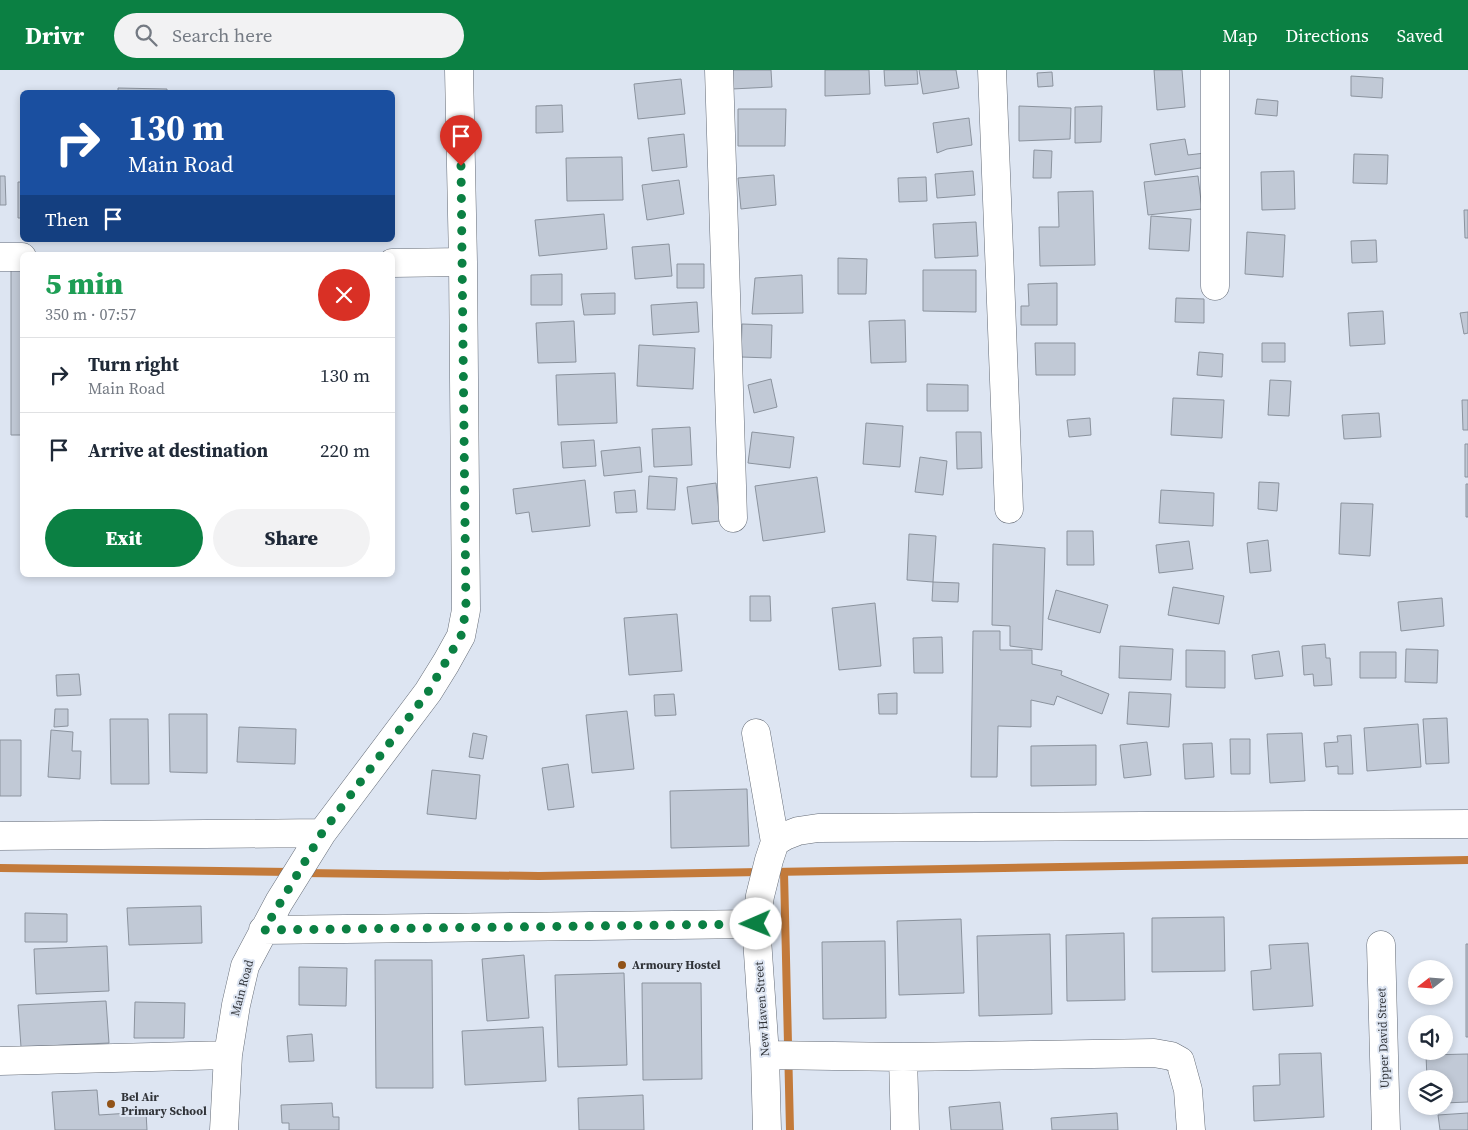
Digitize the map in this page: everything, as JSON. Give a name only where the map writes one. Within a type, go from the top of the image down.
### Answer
[{"type":"street","name":"Main Road","points":[[224,1130],[228,1055],[236,1005],[245,966],[279,902],[322,833],[428,692],[461,636],[466,610],[463,262],[459,70]]},
{"type":"street","points":[[720,70],[733,518]]},
{"type":"street","points":[[992,70],[1009,509]]},
{"type":"street","points":[[1215,70],[1216,286]]},
{"type":"street","points":[[0,257],[20,257]]},
{"type":"street","points":[[395,263],[463,262]]},
{"type":"street","points":[[756,733],[772,851]]},
{"type":"street","points":[[772,851],[785,836],[798,831],[818,828],[1468,824]]},
{"type":"street","points":[[0,836],[322,833]]},
{"type":"street","name":"New Haven Street","points":[[767,1130],[773,1055],[756,924],[760,896],[772,851]]},
{"type":"street","points":[[264,930],[756,924]]},
{"type":"street","name":"Upper David Street","points":[[1381,945],[1386,1130]]},
{"type":"street","points":[[773,1055],[902,1057],[1154,1053],[1171,1056],[1180,1061],[1185,1074],[1191,1130]]},
{"type":"street","points":[[0,1061],[228,1055]]},
{"type":"street","points":[[902,1057],[905,1130]]},
{"type":"building","points":[[731,70],[771,70],[772,87],[732,89]]},
{"type":"building","points":[[825,70],[869,70],[870,94],[825,96]]},
{"type":"building","points":[[884,70],[917,70],[918,84],[885,86]]},
{"type":"building","points":[[919,70],[956,70],[959,88],[923,94]]},
{"type":"building","points":[[1154,70],[1182,70],[1185,107],[1157,110]]},
{"type":"building","points":[[1052,72],[1053,86],[1038,87],[1037,73]]},
{"type":"building","points":[[1351,76],[1383,78],[1382,98],[1351,96]]},
{"type":"building","points":[[681,79],[685,114],[638,119],[634,84]]},
{"type":"building","points":[[118,88],[167,89],[167,90],[118,90]]},
{"type":"building","points":[[1257,99],[1278,101],[1277,116],[1255,114]]},
{"type":"building","points":[[562,105],[563,132],[536,133],[536,106]]},
{"type":"building","points":[[1019,106],[1071,108],[1070,139],[1019,141]]},
{"type":"building","points":[[1102,106],[1101,142],[1075,143],[1075,107]]},
{"type":"building","points":[[738,109],[786,109],[785,146],[738,146]]},
{"type":"building","points":[[969,118],[972,145],[947,149],[937,153],[933,123]]},
{"type":"building","points":[[684,134],[687,167],[652,171],[648,138]]},
{"type":"building","points":[[1185,139],[1188,155],[1205,153],[1207,167],[1155,175],[1150,144]]},
{"type":"building","points":[[1034,150],[1052,151],[1051,178],[1033,178]]},
{"type":"building","points":[[1354,154],[1388,155],[1387,184],[1353,183]]},
{"type":"building","points":[[622,157],[623,200],[567,201],[566,158]]},
{"type":"building","points":[[973,171],[975,195],[937,198],[935,174]]},
{"type":"building","points":[[1294,171],[1295,209],[1262,210],[1261,172]]},
{"type":"building","points":[[774,175],[776,205],[741,209],[738,178]]},
{"type":"building","points":[[0,176],[5,176],[6,205],[0,205]]},
{"type":"building","points":[[1198,176],[1202,209],[1148,215],[1144,182]]},
{"type":"building","points":[[926,177],[927,201],[899,202],[898,178]]},
{"type":"building","points":[[679,180],[684,214],[647,220],[642,185]]},
{"type":"building","points":[[18,182],[20,182],[20,218],[18,218]]},
{"type":"building","points":[[1093,191],[1095,265],[1040,266],[1039,227],[1059,227],[1058,192]]},
{"type":"building","points":[[1464,210],[1468,210],[1468,238],[1465,238]]},
{"type":"building","points":[[604,214],[607,249],[539,256],[535,220]]},
{"type":"building","points":[[1151,216],[1191,219],[1189,251],[1149,249]]},
{"type":"building","points":[[976,222],[978,256],[935,258],[933,224]]},
{"type":"building","points":[[1247,232],[1285,235],[1283,277],[1245,274]]},
{"type":"building","points":[[1376,240],[1377,262],[1352,263],[1351,241]]},
{"type":"building","points":[[669,244],[672,276],[635,279],[632,247]]},
{"type":"building","points":[[838,258],[867,259],[866,294],[838,294]]},
{"type":"building","points":[[11,261],[20,261],[20,435],[11,435]]},
{"type":"building","points":[[677,264],[704,264],[704,288],[677,288]]},
{"type":"building","points":[[923,270],[976,270],[976,312],[923,311]]},
{"type":"building","points":[[562,274],[562,305],[531,305],[531,275]]},
{"type":"building","points":[[802,275],[803,313],[752,314],[755,278]]},
{"type":"building","points":[[1057,283],[1057,325],[1021,325],[1021,306],[1029,306],[1028,284]]},
{"type":"building","points":[[615,293],[615,314],[584,315],[581,294]]},
{"type":"building","points":[[1176,298],[1204,299],[1204,323],[1175,322]]},
{"type":"building","points":[[697,302],[699,332],[653,335],[651,305]]},
{"type":"building","points":[[1383,311],[1385,344],[1350,346],[1348,313]]},
{"type":"building","points":[[1468,312],[1468,333],[1464,334],[1460,313]]},
{"type":"building","points":[[905,320],[906,362],[871,363],[869,321]]},
{"type":"building","points":[[574,321],[576,362],[538,363],[536,323]]},
{"type":"building","points":[[742,324],[772,325],[771,358],[741,357]]},
{"type":"building","points":[[1035,343],[1075,343],[1075,375],[1036,375]]},
{"type":"building","points":[[1262,343],[1285,343],[1285,362],[1262,362]]},
{"type":"building","points":[[639,345],[695,348],[693,389],[637,386]]},
{"type":"building","points":[[1199,352],[1223,354],[1222,377],[1197,375]]},
{"type":"building","points":[[615,373],[617,423],[558,425],[556,375]]},
{"type":"building","points":[[771,379],[777,407],[754,413],[748,385]]},
{"type":"building","points":[[1270,380],[1291,381],[1289,416],[1268,415]]},
{"type":"building","points":[[927,384],[968,385],[968,411],[927,411]]},
{"type":"building","points":[[1173,398],[1224,400],[1222,438],[1171,435]]},
{"type":"building","points":[[1462,400],[1468,400],[1468,430],[1463,430]]},
{"type":"building","points":[[1379,413],[1381,437],[1344,439],[1342,415]]},
{"type":"building","points":[[1090,418],[1091,435],[1069,437],[1067,420]]},
{"type":"building","points":[[866,423],[903,426],[900,467],[863,464]]},
{"type":"building","points":[[690,427],[692,465],[654,467],[652,429]]},
{"type":"building","points":[[752,432],[794,437],[790,468],[748,463]]},
{"type":"building","points":[[956,432],[981,432],[982,468],[957,469]]},
{"type":"building","points":[[594,440],[596,466],[563,468],[561,442]]},
{"type":"building","points":[[1465,444],[1468,444],[1468,477],[1465,477]]},
{"type":"building","points":[[640,447],[642,472],[604,476],[601,451]]},
{"type":"building","points":[[920,457],[947,461],[943,495],[915,492]]},
{"type":"building","points":[[649,476],[677,478],[675,510],[647,509]]},
{"type":"building","points":[[817,477],[825,532],[763,541],[755,486]]},
{"type":"building","points":[[585,480],[590,526],[532,532],[529,512],[516,514],[513,489]]},
{"type":"building","points":[[1259,482],[1279,483],[1277,511],[1258,509]]},
{"type":"building","points":[[716,483],[720,521],[692,524],[687,487]]},
{"type":"building","points":[[1466,484],[1468,484],[1468,517],[1466,517]]},
{"type":"building","points":[[635,490],[637,512],[616,513],[614,492]]},
{"type":"building","points":[[1161,490],[1214,493],[1213,526],[1159,523]]},
{"type":"building","points":[[1341,503],[1373,504],[1370,556],[1339,554]]},
{"type":"building","points":[[1067,531],[1093,531],[1094,565],[1067,565]]},
{"type":"building","points":[[909,534],[936,536],[933,582],[907,580]]},
{"type":"building","points":[[1268,540],[1271,571],[1250,573],[1247,543]]},
{"type":"building","points":[[1189,541],[1193,569],[1159,573],[1156,545]]},
{"type":"building","points":[[993,544],[1045,548],[1042,650],[1010,646],[1010,626],[992,625]]},
{"type":"building","points":[[933,582],[959,583],[958,602],[932,601]]},
{"type":"building","points":[[1173,587],[1224,596],[1219,624],[1168,615]]},
{"type":"building","points":[[1056,590],[1108,605],[1100,633],[1048,619]]},
{"type":"building","points":[[750,596],[770,596],[771,621],[750,621]]},
{"type":"building","points":[[1442,598],[1444,626],[1401,631],[1398,602]]},
{"type":"building","points":[[875,603],[881,666],[839,670],[832,608]]},
{"type":"building","points":[[677,614],[682,671],[629,675],[624,618]]},
{"type":"building","points":[[973,631],[1000,631],[1000,650],[1032,650],[1032,664],[1062,671],[1061,675],[1109,694],[1102,714],[1057,696],[1054,705],[1031,700],[1031,727],[998,726],[997,777],[971,777]]},
{"type":"building","points":[[942,637],[943,673],[914,673],[913,638]]},
{"type":"building","points":[[1325,644],[1326,658],[1330,658],[1332,685],[1314,686],[1313,674],[1304,675],[1302,646]]},
{"type":"building","points":[[1120,646],[1173,649],[1171,680],[1119,678]]},
{"type":"building","points":[[1406,649],[1438,650],[1437,683],[1405,682]]},
{"type":"building","points":[[1186,650],[1225,651],[1225,688],[1186,687]]},
{"type":"building","points":[[1279,651],[1283,676],[1255,679],[1252,655]]},
{"type":"building","points":[[1360,652],[1396,652],[1396,678],[1360,678]]},
{"type":"building","points":[[79,674],[81,695],[57,696],[56,675]]},
{"type":"building","points":[[1129,692],[1171,694],[1169,727],[1127,724]]},
{"type":"building","points":[[897,693],[897,714],[879,714],[878,694]]},
{"type":"building","points":[[674,694],[676,715],[655,716],[654,695]]},
{"type":"building","points":[[55,709],[68,709],[68,726],[54,727]]},
{"type":"building","points":[[627,711],[634,769],[592,773],[586,715]]},
{"type":"building","points":[[169,714],[207,714],[207,773],[170,772]]},
{"type":"building","points":[[1447,718],[1449,763],[1426,764],[1423,719]]},
{"type":"building","points":[[110,719],[148,719],[149,784],[111,784]]},
{"type":"building","points":[[1418,724],[1421,767],[1367,771],[1364,728]]},
{"type":"building","points":[[239,727],[296,729],[295,764],[237,762]]},
{"type":"building","points":[[51,730],[73,732],[72,751],[81,751],[80,779],[48,777]]},
{"type":"building","points":[[473,733],[487,736],[483,759],[469,757]]},
{"type":"building","points":[[1302,733],[1305,781],[1270,783],[1267,734]]},
{"type":"building","points":[[1351,735],[1353,774],[1338,774],[1338,766],[1326,767],[1324,743],[1338,742],[1337,736]]},
{"type":"building","points":[[1230,739],[1250,739],[1250,774],[1231,774]]},
{"type":"building","points":[[0,740],[21,740],[21,796],[0,796]]},
{"type":"building","points":[[1147,742],[1151,775],[1124,778],[1120,745]]},
{"type":"building","points":[[1212,743],[1214,777],[1185,779],[1183,744]]},
{"type":"building","points":[[1096,745],[1096,785],[1031,786],[1031,746]]},
{"type":"building","points":[[568,764],[574,807],[548,810],[542,768]]},
{"type":"building","points":[[432,770],[480,775],[476,819],[427,814]]},
{"type":"building","points":[[747,789],[749,846],[671,848],[670,791]]},
{"type":"building","points":[[201,906],[202,943],[129,945],[127,908]]},
{"type":"building","points":[[25,913],[67,914],[67,942],[25,942]]},
{"type":"building","points":[[1224,917],[1225,971],[1152,972],[1152,918]]},
{"type":"building","points":[[961,919],[964,993],[899,995],[897,921]]},
{"type":"building","points":[[1124,933],[1125,1000],[1067,1001],[1066,935]]},
{"type":"building","points":[[1050,934],[1052,1014],[979,1016],[977,936]]},
{"type":"building","points":[[885,941],[886,1018],[823,1019],[822,942]]},
{"type":"building","points":[[1308,943],[1313,1006],[1253,1010],[1251,971],[1271,969],[1269,945]]},
{"type":"building","points":[[1466,944],[1468,944],[1468,1037],[1466,1037]]},
{"type":"building","points":[[107,946],[109,991],[36,994],[34,949]]},
{"type":"building","points":[[524,955],[529,1018],[487,1021],[482,959]]},
{"type":"building","points":[[375,960],[432,960],[433,1088],[376,1088]]},
{"type":"building","points":[[299,967],[347,968],[346,1006],[299,1005]]},
{"type":"building","points":[[624,973],[627,1065],[558,1067],[555,975]]},
{"type":"building","points":[[642,983],[701,983],[702,1079],[643,1080]]},
{"type":"building","points":[[106,1001],[109,1043],[21,1047],[18,1005]]},
{"type":"building","points":[[135,1002],[185,1003],[184,1038],[134,1038]]},
{"type":"building","points":[[543,1027],[546,1081],[465,1085],[462,1031]]},
{"type":"building","points":[[312,1034],[314,1061],[289,1062],[287,1036]]},
{"type":"building","points":[[1321,1053],[1324,1117],[1254,1121],[1253,1086],[1280,1085],[1279,1054]]},
{"type":"building","points":[[1453,1054],[1468,1054],[1468,1102],[1453,1103],[1453,1070],[1427,1070],[1426,1060],[1453,1060]]},
{"type":"building","points":[[97,1090],[99,1115],[146,1112],[147,1130],[55,1130],[52,1092]]},
{"type":"building","points":[[643,1095],[644,1130],[579,1130],[578,1098]]},
{"type":"building","points":[[1000,1102],[1003,1130],[951,1130],[949,1107]]},
{"type":"building","points":[[332,1103],[333,1117],[339,1117],[339,1130],[289,1130],[289,1123],[282,1123],[281,1105]]},
{"type":"building","points":[[1117,1113],[1118,1130],[1052,1130],[1051,1118]]},
{"type":"building","points":[[1468,1113],[1468,1130],[1440,1130],[1438,1115]]},
{"type":"waterway","points":[[772,872],[1468,860]]},
{"type":"waterway","points":[[0,868],[290,872]]},
{"type":"waterway","points":[[304,873],[539,876],[760,872]]},
{"type":"waterway","points":[[784,872],[790,1130]]},
{"type":"place","name":"Armoury Hostel","points":[[622,965]]},
{"type":"place","name":"Bel Air Primary School","points":[[111,1104]]},
{"type":"route","points":[[461,166],[466,610],[461,636],[428,692],[322,833],[264,930],[756,924]]}]
